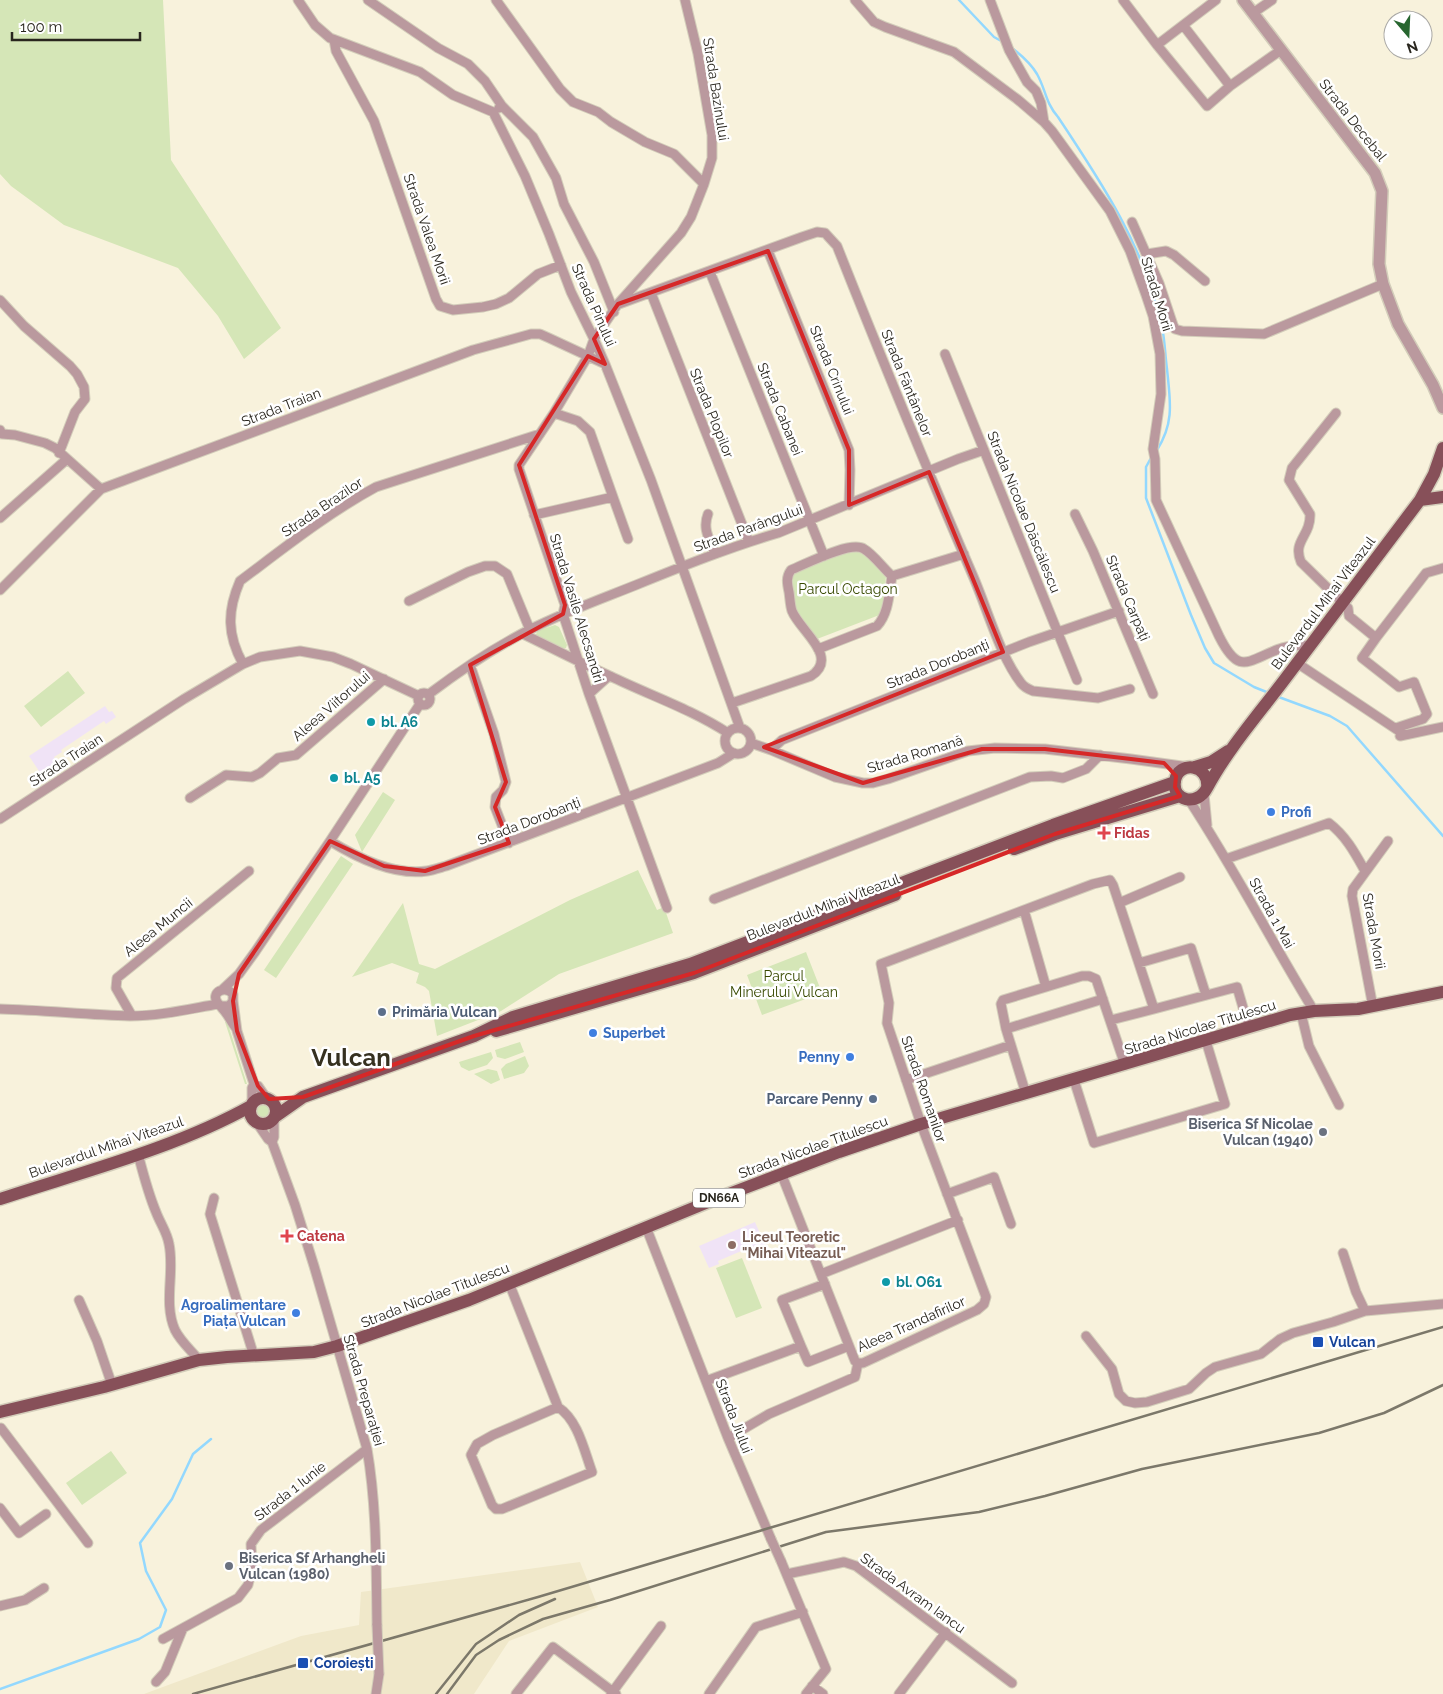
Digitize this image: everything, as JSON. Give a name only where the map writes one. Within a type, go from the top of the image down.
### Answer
[{"type":"main road","name":"Bulevardul Mihai Viteazul","points":[[1434,474],[1443,448]]},
{"type":"main road","name":"Bulevardul Mihai Viteazul","points":[[1206,791],[1232,748],[1420,500],[1443,461]]},
{"type":"main road","points":[[1420,500],[1443,497]]},
{"type":"main road","name":"Bulevardul Mihai Viteazul","points":[[1192,767],[1211,762],[1232,748]]},
{"type":"main road","points":[[1192,767],[1200,770],[1207,777],[1206,791],[1200,798],[1185,798],[1177,792],[1176,779],[1184,768],[1192,767]]},
{"type":"main road","name":"Bulevardul Mihai Viteazul","points":[[474,1036],[513,1017],[690,964],[1176,779]]},
{"type":"main road","name":"Bulevardul Mihai Viteazul","points":[[275,1117],[303,1097],[474,1036],[516,1026],[694,973],[1056,834],[1185,798]]},
{"type":"main road","name":"Strada Nicolae Titulescu","points":[[0,1412],[112,1385],[199,1360],[314,1352],[337,1346],[422,1318],[781,1173],[921,1124],[1307,1012],[1374,1007],[1443,992]]},
{"type":"main road","name":"Bulevardul Mihai Viteazul","points":[[268,1099],[303,1097]]},
{"type":"main road","points":[[258,1099],[268,1099],[275,1106],[275,1117],[267,1124],[256,1122],[250,1114],[252,1105],[258,1099]]},
{"type":"main road","name":"Bulevardul Mihai Viteazul","points":[[0,1199],[138,1154],[221,1122],[252,1105]]},
{"type":"main road","name":"Bulevardul Mihai Viteazul","points":[[221,1122],[256,1122]]},
{"type":"street","points":[[298,0],[315,25],[330,38],[420,72],[453,95],[493,112],[502,106]]},
{"type":"street","points":[[368,0],[438,48],[468,64],[485,81],[502,106],[533,137],[556,178],[564,204],[616,308]]},
{"type":"street","points":[[496,0],[560,89],[573,102],[598,112],[645,142],[674,154],[704,184]]},
{"type":"street","name":"Strada Bazinului","points":[[616,308],[681,233],[691,217],[712,158],[712,135],[698,54],[685,0]]},
{"type":"street","name":"Strada Morii","points":[[855,0],[874,22],[885,28],[954,52],[1018,99],[1044,122],[1110,211],[1160,314],[1162,375],[1153,449],[1155,459],[1155,490],[1160,509],[1226,650],[1236,660],[1245,663],[1280,648],[1310,645]]},
{"type":"street","points":[[990,0],[1009,50],[1041,103],[1044,122]]},
{"type":"street","points":[[1123,0],[1207,106],[1230,86],[1281,50]]},
{"type":"street","points":[[1157,45],[1216,0]]},
{"type":"street","name":"Strada Decebal","points":[[1244,0],[1375,173],[1382,191],[1379,264],[1383,284],[1398,324],[1434,385],[1443,408]]},
{"type":"street","points":[[1253,13],[1272,0]]},
{"type":"street","points":[[1183,26],[1230,86]]},
{"type":"street","name":"Strada Valea Morii","points":[[334,40],[336,51],[374,121],[440,306],[453,310],[496,304],[509,298],[538,274],[561,265]]},
{"type":"street","name":"Strada Pinului","points":[[493,112],[525,176],[571,292],[605,364],[651,480],[740,728]]},
{"type":"street","points":[[1132,222],[1147,254],[1160,314],[1175,328],[1182,331],[1264,334],[1383,284]]},
{"type":"street","name":"Strada Fântânelor","points":[[616,308],[651,293],[817,232],[825,233],[837,246],[928,472],[981,594],[1003,652],[1021,684],[1033,691],[1087,698],[1106,697],[1130,689]]},
{"type":"street","name":"Strada Crinului","points":[[768,251],[849,450],[849,505]]},
{"type":"street","points":[[1147,254],[1166,252],[1174,255],[1205,281]]},
{"type":"street","name":"Strada Cabanei","points":[[710,272],[824,556]]},
{"type":"street","name":"Strada Plopilor","points":[[651,293],[749,542]]},
{"type":"street","points":[[0,300],[24,326],[70,366],[84,387],[85,399],[75,412],[59,453]]},
{"type":"street","name":"Strada Vasile Alecsandri","points":[[616,308],[594,339],[588,356],[554,413],[519,465],[519,470],[565,605],[563,614],[589,694],[668,908]]},
{"type":"street","name":"Strada Traian","points":[[0,590],[101,489],[473,350],[520,336],[540,334],[605,364]]},
{"type":"street","name":"Strada Nicolae Dăscălescu","points":[[945,354],[1077,680]]},
{"type":"street","name":"Strada Decebal","points":[[1434,385],[1443,394]]},
{"type":"street","points":[[554,413],[578,421],[590,432],[628,539]]},
{"type":"street","points":[[1336,414],[1292,468],[1289,480],[1310,514],[1307,533],[1299,545],[1297,554],[1301,562],[1348,608],[1349,616],[1376,638]]},
{"type":"street","points":[[1,434],[15,435],[45,443],[101,489]]},
{"type":"street","name":"Strada Brazilor","points":[[243,664],[235,650],[231,634],[230,612],[240,581],[336,511],[376,487],[540,434]]},
{"type":"street","name":"Strada Parângului","points":[[526,632],[563,614],[682,566],[778,533],[984,450]]},
{"type":"street","points":[[0,518],[66,460]]},
{"type":"street","points":[[534,516],[613,497]]},
{"type":"street","points":[[708,514],[705,528],[715,554]]},
{"type":"street","name":"Strada Carpați","points":[[1075,514],[1087,536],[1153,694]]},
{"type":"street","points":[[732,703],[811,676],[821,666],[822,660],[818,649],[792,612],[787,580],[788,574],[792,570],[824,556],[856,546],[864,549],[892,576]]},
{"type":"street","points":[[892,576],[964,554]]},
{"type":"street","points":[[409,601],[468,572],[485,566],[495,566],[507,574],[526,632],[609,676],[656,696],[728,733]]},
{"type":"street","points":[[1401,733],[1423,719],[1427,714],[1414,682],[1399,687],[1362,658],[1426,573],[1443,568]]},
{"type":"street","points":[[818,649],[877,626],[883,619],[892,576]]},
{"type":"street","name":"Strada Dorobanți","points":[[771,750],[782,740],[1003,652],[1118,611]]},
{"type":"street","points":[[220,998],[239,974],[330,842],[423,692],[429,694],[470,664],[526,632]]},
{"type":"street","name":"Strada Traian","points":[[0,819],[184,699],[243,664],[260,657],[288,651],[300,651],[333,657],[384,679],[419,700]]},
{"type":"street","points":[[1297,663],[1401,733],[1443,727]]},
{"type":"street","points":[[470,664],[494,734],[506,782],[503,790],[496,797],[495,808],[508,843]]},
{"type":"street","points":[[589,694],[609,676]]},
{"type":"street","name":"Aleea Viitorului","points":[[190,798],[226,775],[252,777],[278,758],[296,755],[384,679]]},
{"type":"street","points":[[740,728],[748,732],[751,743],[745,752],[734,753],[730,751],[726,744],[728,733],[740,728]]},
{"type":"street","name":"Strada Romană","points":[[751,743],[835,776],[862,784],[888,779],[968,751],[982,749],[1045,749],[1192,767]]},
{"type":"street","name":"Strada Dorobanți","points":[[330,842],[361,859],[384,866],[425,871],[446,866],[627,798],[718,763],[734,753]]},
{"type":"street","points":[[714,899],[1030,777],[1051,776],[1063,778],[1086,769],[1100,755]]},
{"type":"street","points":[[1164,763],[1176,779]]},
{"type":"street","name":"Strada 1 Mai","points":[[1206,791],[1208,828]]},
{"type":"street","name":"Strada 1 Mai","points":[[1185,798],[1208,828],[1286,966],[1307,1012],[1309,1046],[1339,1105]]},
{"type":"street","points":[[1226,859],[1329,823],[1339,830],[1350,844],[1365,871]]},
{"type":"street","name":"Strada Morii","points":[[1374,1007],[1352,889],[1388,841]]},
{"type":"street","name":"Aleea Muncii","points":[[132,1016],[116,988],[117,978],[249,871]]},
{"type":"street","points":[[1119,903],[1180,877]]},
{"type":"street","points":[[1046,987],[1024,910],[1093,884],[1110,880],[1154,1009]]},
{"type":"street","name":"Strada Romanilor","points":[[958,1220],[921,1124],[887,1023],[889,1003],[881,964],[1024,910]]},
{"type":"street","points":[[1139,963],[1191,948],[1206,995]]},
{"type":"street","points":[[220,998],[229,1006],[233,999],[239,974]]},
{"type":"street","points":[[1026,1094],[1006,1029],[1001,1004],[1003,1000],[1082,976],[1096,979],[1125,1065]]},
{"type":"street","points":[[1110,1020],[1238,987],[1249,1028]]},
{"type":"street","points":[[0,1009],[132,1016],[196,1008],[220,998],[229,990],[233,999],[237,1031]]},
{"type":"street","points":[[220,998],[237,1031],[254,1084],[252,1088],[252,1105]]},
{"type":"street","points":[[1006,1029],[1103,998]]},
{"type":"street","points":[[1074,1080],[1094,1144],[1225,1104],[1206,1041]]},
{"type":"street","points":[[906,1080],[1011,1045]]},
{"type":"street","points":[[254,1084],[258,1086],[268,1099]]},
{"type":"street","name":"Strada Preparației","points":[[272,1142],[275,1117]]},
{"type":"street","name":"Strada Preparației","points":[[256,1122],[272,1142],[295,1206],[367,1449],[372,1476],[376,1530],[379,1674],[376,1694]]},
{"type":"street","points":[[138,1154],[148,1192],[156,1214],[166,1232],[170,1246],[171,1283],[169,1298],[171,1319],[181,1340],[199,1360]]},
{"type":"street","name":"Aleea Trandafirilor","points":[[781,1173],[855,1361],[858,1363],[863,1363],[977,1310],[984,1304],[986,1297],[958,1220]]},
{"type":"street","points":[[947,1194],[994,1177],[1011,1224]]},
{"type":"street","points":[[214,1198],[210,1214],[254,1356]]},
{"type":"street","points":[[821,1274],[958,1220]]},
{"type":"street","name":"Strada Jiului","points":[[646,1227],[728,1438],[826,1670],[812,1686]]},
{"type":"street","points":[[1343,1253],[1356,1292],[1365,1311]]},
{"type":"street","points":[[509,1283],[558,1407],[567,1413],[592,1472],[502,1509],[496,1509],[492,1505],[471,1455],[476,1444],[558,1407]]},
{"type":"street","points":[[825,1284],[782,1300],[808,1362],[849,1346]]},
{"type":"street","points":[[79,1300],[98,1341],[112,1385]]},
{"type":"street","points":[[1086,1336],[1112,1370],[1120,1394],[1126,1401],[1135,1403],[1147,1402],[1190,1390],[1206,1372],[1215,1367],[1261,1354],[1286,1336],[1365,1311],[1443,1304]]},
{"type":"street","points":[[706,1381],[801,1346]]},
{"type":"street","points":[[728,1438],[769,1414],[855,1377],[858,1363]]},
{"type":"street","name":"Strada Nicolae Titulescu","points":[[0,1412],[1,1429]]},
{"type":"street","points":[[1,1429],[88,1543]]},
{"type":"street","name":"Strada 1 Iunie","points":[[163,1639],[238,1598],[248,1585],[252,1569],[251,1544],[261,1530],[367,1449]]},
{"type":"street","points":[[0,1508],[19,1533],[46,1514]]},
{"type":"street","name":"Strada Avram Iancu","points":[[787,1574],[844,1562],[856,1566],[1012,1682]]},
{"type":"street","points":[[0,1606],[25,1600],[44,1588]]},
{"type":"street","points":[[709,1694],[756,1627],[803,1612]]},
{"type":"street","points":[[516,1694],[552,1646],[613,1693],[660,1626]]},
{"type":"street","points":[[156,1682],[165,1672],[183,1628]]},
{"type":"street","points":[[899,1694],[946,1632]]},
{"type":"street","points":[[806,1694],[812,1686],[823,1694]]},
{"type":"highlighted area","points":[[768,251],[849,450],[849,505],[929,472],[1003,652],[764,747],[863,783],[982,749],[1045,749],[1131,759],[1164,763],[1176,776],[1175,787],[1180,796],[1055,834],[694,973],[474,1036],[303,1097],[269,1099],[258,1086],[237,1031],[233,1001],[239,974],[330,841],[384,866],[425,871],[509,843],[495,807],[506,782],[470,665],[563,614],[565,605],[519,465],[588,356],[605,364],[594,339],[618,304]]},
{"type":"shaded area","points":[[105,706],[116,717],[106,724],[104,721],[61,750],[62,752],[54,757],[58,763],[41,774],[29,756]]},
{"type":"shaded area","name":"Liceul Teoretic \"Mihai Viteazul\"","points":[[755,1222],[765,1245],[755,1249],[753,1246],[718,1261],[719,1264],[709,1268],[699,1246]]},
{"type":"shaded area","points":[[580,1562],[598,1607],[509,1641],[474,1694],[144,1694],[301,1636],[359,1625],[361,1592]]},
{"type":"green space","points":[[0,0],[163,0],[171,160],[281,328],[244,359],[218,316],[178,268],[64,225],[11,186],[0,174]]},
{"type":"green space","name":"Parcul Octagon","points":[[850,550],[861,551],[886,576],[882,614],[817,639],[796,611],[790,579],[793,573]]},
{"type":"green space","points":[[555,625],[559,627],[567,645],[566,648],[536,635],[537,631]]},
{"type":"green space","points":[[68,671],[85,693],[41,727],[24,706]]},
{"type":"green space","points":[[383,792],[395,800],[362,852],[355,835]]},
{"type":"green space","points":[[341,856],[353,864],[276,978],[264,970]]},
{"type":"green space","points":[[638,870],[657,910],[664,907],[673,933],[559,974],[501,1011],[437,1036],[429,991],[416,983],[419,973],[392,963],[352,977],[403,903],[419,964],[435,969],[570,900]]},
{"type":"green space","name":"Parcul Minerului Vulcan","points":[[806,952],[822,993],[762,1015],[747,975]]},
{"type":"green space","points":[[227,1021],[247,1084],[245,1084],[225,1022]]},
{"type":"green space","points":[[520,1042],[524,1052],[505,1059],[497,1057],[495,1050]]},
{"type":"green space","points":[[491,1052],[493,1058],[487,1065],[469,1071],[461,1067],[459,1062]]},
{"type":"green space","points":[[525,1056],[529,1066],[524,1073],[504,1079],[501,1069],[506,1064]]},
{"type":"green space","points":[[488,1069],[497,1071],[500,1080],[491,1084],[474,1074]]},
{"type":"green space","points":[[263,1103],[269,1105],[271,1111],[269,1117],[263,1119],[257,1117],[255,1111],[257,1105]]},
{"type":"green space","points":[[742,1258],[762,1308],[736,1318],[716,1268]]},
{"type":"green space","points":[[111,1451],[127,1473],[82,1505],[66,1483]]},
{"type":"waterway","points":[[959,0],[994,37],[1003,42]]},
{"type":"waterway","points":[[1012,48],[1026,60],[1037,74],[1050,106],[1106,192],[1145,270],[1162,327],[1169,391],[1170,411],[1167,430],[1157,450]]},
{"type":"waterway","points":[[1152,456],[1146,467],[1146,498],[1205,648],[1214,663],[1254,687],[1269,693]]},
{"type":"waterway","points":[[1276,696],[1330,716],[1347,726],[1443,836]]},
{"type":"waterway","points":[[0,1689],[139,1639],[160,1627],[166,1610],[146,1571],[140,1543],[172,1499],[193,1454],[211,1439]]},
{"type":"railway","points":[[193,1694],[538,1597],[1443,1327]]},
{"type":"railway","points":[[447,1694],[476,1655],[499,1640],[543,1619],[610,1600],[826,1532],[979,1512],[1142,1469],[1319,1433],[1384,1413],[1443,1385]]},
{"type":"railway","points":[[436,1694],[476,1644],[519,1615],[555,1599]]},
{"type":"place","name":"bl. A6","points":[[371,722]]},
{"type":"place","name":"bl. A5","points":[[334,778]]},
{"type":"place","name":"Profi","points":[[1271,812]]},
{"type":"place","name":"Fidas","points":[[1104,833]]},
{"type":"place","name":"Primăria Vulcan","points":[[382,1012]]},
{"type":"place","name":"Superbet","points":[[593,1033]]},
{"type":"place","name":"Penny","points":[[850,1057]]},
{"type":"place","name":"Parcare Penny","points":[[873,1099]]},
{"type":"place","name":"Biserica Sf Nicolae Vulcan (1940)","points":[[1323,1132]]},
{"type":"place","name":"Catena","points":[[287,1236]]},
{"type":"place","name":"Liceul Teoretic \"Mihai Viteazul\"","points":[[732,1245]]},
{"type":"place","name":"bl. O61","points":[[886,1282]]},
{"type":"place","name":"Agroalimentare Piața Vulcan","points":[[296,1313]]},
{"type":"place","name":"Vulcan","points":[[1318,1342]]},
{"type":"place","name":"Biserica Sf Arhangheli Vulcan (1980)","points":[[229,1566]]},
{"type":"place","name":"Coroiești","points":[[303,1663]]},
{"type":"district","name":"Vulcan","points":[[351,1057]]}]
